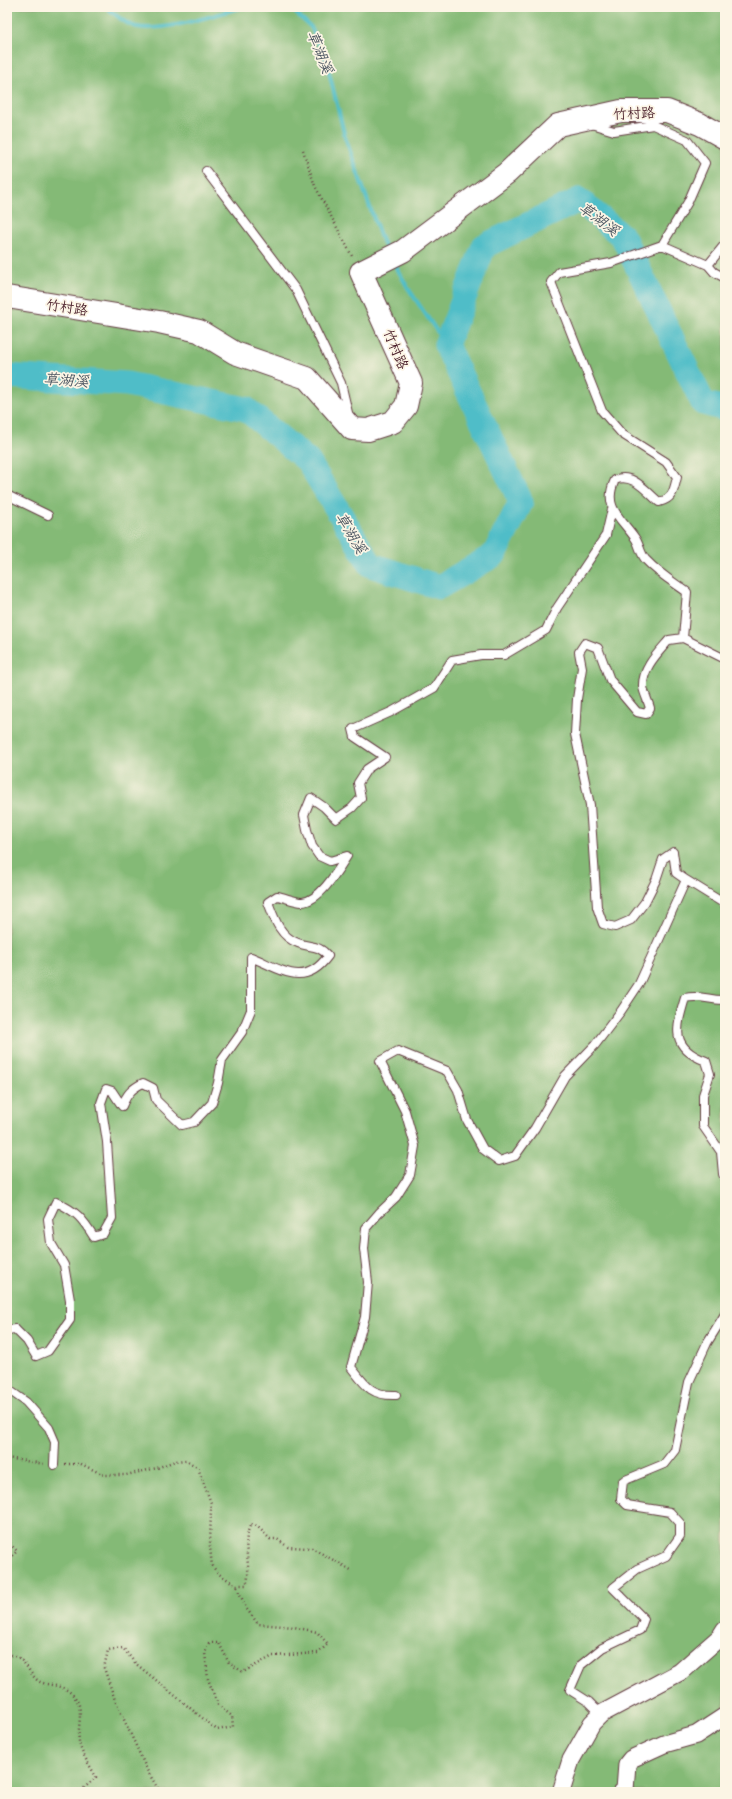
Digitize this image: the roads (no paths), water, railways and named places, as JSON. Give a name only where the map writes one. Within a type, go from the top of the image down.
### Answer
[{"type":"street","name":"竹村路","points":[[7,297],[159,322],[199,331],[235,353],[307,378],[352,429],[368,430],[393,422],[406,406],[411,383],[361,272],[403,251],[507,173],[558,125],[621,111],[667,111],[700,124],[725,138]]},
{"type":"street","points":[[561,1792],[571,1760],[592,1723],[601,1714],[680,1672],[720,1637],[725,1629]]},
{"type":"street","points":[[622,1792],[625,1790],[627,1764],[631,1760],[664,1744],[696,1736],[725,1716]]},
{"type":"lane","points":[[7,1330],[15,1329],[26,1341],[36,1356],[48,1352],[70,1320],[70,1300],[64,1265],[51,1243],[48,1219],[56,1202],[83,1219],[94,1237],[103,1234],[112,1218],[108,1142],[101,1103],[106,1088],[112,1091],[122,1106],[127,1094],[132,1088],[143,1082],[153,1088],[156,1100],[182,1125],[194,1122],[212,1103],[222,1060],[242,1032],[252,1010],[251,957],[294,974],[310,973],[321,965],[328,956],[322,948],[297,943],[283,934],[275,921],[268,902],[277,896],[302,902],[315,898],[334,876],[348,856],[330,861],[319,856],[312,846],[304,815],[311,798],[324,807],[336,819],[352,808],[361,798],[358,783],[367,768],[385,757],[355,737],[354,729],[391,712],[434,688],[452,660],[481,655],[504,655],[546,630],[557,608],[606,535],[612,509],[610,490],[615,480],[622,476],[631,478],[659,502],[666,500],[672,495],[677,477],[666,462],[622,434],[602,411],[551,282],[559,272],[611,263],[662,245],[688,202],[705,163],[687,140],[653,125],[614,131],[578,121]]},
{"type":"lane","points":[[206,171],[296,290],[341,383],[352,429]]},
{"type":"lane","points":[[708,265],[725,244]]},
{"type":"lane","points":[[662,245],[708,265],[714,272],[725,278]]},
{"type":"lane","points":[[7,494],[48,515]]},
{"type":"lane","points":[[612,509],[636,540],[644,559],[687,592],[683,638]]},
{"type":"lane","points":[[725,659],[683,638],[668,640],[655,656],[645,672],[643,687],[650,708],[646,714],[637,712],[610,680],[598,648],[585,643],[579,652],[582,668],[577,699],[575,734],[590,805],[597,907],[603,924],[615,927],[631,920],[645,902],[656,880],[663,859],[673,852],[676,873],[725,904]]},
{"type":"lane","points":[[396,1395],[383,1396],[366,1386],[351,1367],[365,1317],[368,1282],[364,1249],[366,1228],[396,1197],[410,1175],[415,1146],[405,1111],[380,1061],[398,1052],[447,1071],[458,1090],[467,1120],[483,1150],[500,1161],[515,1156],[535,1128],[565,1076],[599,1039],[621,1012],[639,984],[686,880]]},
{"type":"lane","points":[[725,1000],[718,1001],[695,996],[685,998],[678,1036],[680,1043],[687,1051],[706,1061],[710,1074],[703,1095],[704,1126],[721,1152],[725,1180]]},
{"type":"lane","points":[[601,1714],[589,1702],[570,1690],[580,1665],[602,1648],[640,1630],[644,1619],[613,1588],[637,1569],[666,1556],[680,1536],[680,1523],[670,1512],[626,1505],[620,1499],[623,1482],[664,1464],[675,1450],[689,1382],[707,1343],[725,1314]]},
{"type":"lane","points":[[7,1384],[9,1390],[26,1402],[49,1428],[56,1442],[54,1465]]},
{"type":"waterway","name":"草湖溪","points":[[106,7],[133,26],[149,28],[190,22],[243,7]]},
{"type":"waterway","name":"草湖溪","points":[[289,7],[311,27],[326,60],[345,137],[382,241],[388,251]]},
{"type":"waterway","name":"草湖溪","points":[[7,376],[127,384],[246,409],[308,461],[371,565],[439,587],[494,555],[521,502],[446,345],[484,246],[579,200],[623,237],[703,403],[725,409]]},
{"type":"waterway","name":"草湖溪","points":[[394,263],[408,288],[446,345]]}]
